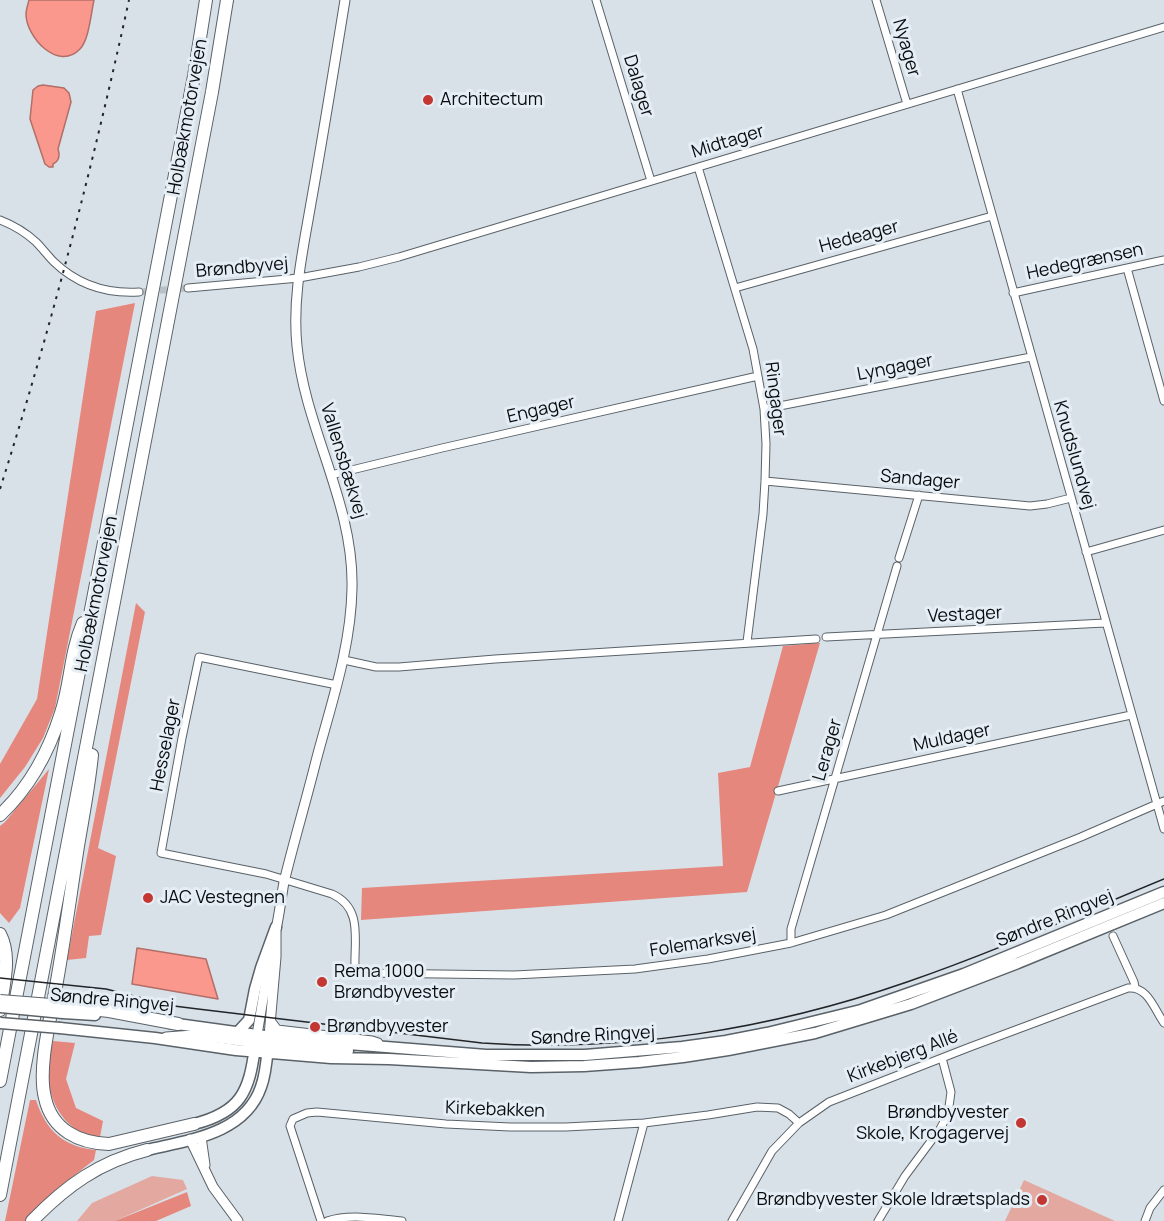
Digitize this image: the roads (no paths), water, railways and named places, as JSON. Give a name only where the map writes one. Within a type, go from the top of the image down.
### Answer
[{"type":"highway","name":"Holbækmotorvejen","points":[[0,1081],[194,76],[206,0]]},
{"type":"highway","name":"Holbækmotorvejen","points":[[0,1195],[212,92],[226,0]]},
{"type":"highway","points":[[0,815],[14,802],[42,762],[62,712],[76,639],[92,603]]},
{"type":"highway","points":[[96,692],[91,765],[44,1059],[44,1098],[57,1123],[68,1133],[81,1140],[95,1143],[109,1144],[194,1124]]},
{"type":"highway","points":[[0,934],[6,955],[0,1009]]},
{"type":"highway","points":[[0,1001],[64,1009],[108,1011],[178,1024]]},
{"type":"highway","points":[[32,1221],[53,1199],[83,1177],[118,1159],[147,1150]]},
{"type":"main road","name":"Søndre Ringvej","points":[[268,1045],[339,1051],[389,1048],[486,1055],[585,1055],[672,1048],[736,1039],[813,1023],[861,1010],[964,974],[1164,892]]},
{"type":"main road","name":"Søndre Ringvej","points":[[0,1023],[155,1038],[256,1043],[331,1058],[531,1067],[639,1062],[728,1050],[815,1033],[911,1004],[1164,903]]},
{"type":"main road","points":[[238,1032],[249,1020],[260,970],[276,927]]},
{"type":"main road","name":"Søndre Ringvej","points":[[0,1009],[64,1009]]},
{"type":"main road","name":"Søndre Ringvej","points":[[178,1024],[238,1032],[256,1043]]},
{"type":"main road","points":[[194,1124],[220,1116],[241,1097],[248,1084],[256,1043]]},
{"type":"main road","points":[[147,1150],[219,1131],[242,1116],[257,1099],[266,1072],[268,1045],[261,1048],[256,1043]]},
{"type":"street","name":"Vallensbækvej","points":[[256,1043],[262,998],[285,880],[344,660],[351,617],[351,550],[298,362],[295,322],[299,278],[345,0]]},
{"type":"street","name":"Dalager","points":[[596,0],[651,181]]},
{"type":"street","name":"Nyager","points":[[876,0],[907,104]]},
{"type":"street","name":"Midtager","points":[[299,278],[399,257],[1164,27]]},
{"type":"street","name":"Knudslundvej","points":[[957,89],[1164,829]]},
{"type":"street","name":"Ringager","points":[[698,167],[753,349],[764,409],[766,444],[763,514],[747,642]]},
{"type":"street","name":"Hedeager","points":[[735,288],[992,216]]},
{"type":"street","points":[[0,220],[27,234],[54,262],[78,280],[107,291],[139,292]]},
{"type":"street","name":"Hedegrænsen","points":[[1013,293],[1164,260]]},
{"type":"street","points":[[1127,268],[1164,401]]},
{"type":"street","name":"Brøndbyvej","points":[[188,288],[299,278]]},
{"type":"street","name":"Lyngager","points":[[764,409],[1031,357]]},
{"type":"street","name":"Engager","points":[[331,475],[758,376]]},
{"type":"street","name":"Sandager","points":[[765,481],[1030,506],[1071,498]]},
{"type":"street","points":[[899,558],[919,495]]},
{"type":"street","points":[[1086,552],[1164,530]]},
{"type":"street","name":"Lerager","points":[[791,943],[791,929],[897,566]]},
{"type":"street","name":"Vestager","points":[[826,637],[1106,623]]},
{"type":"street","points":[[344,660],[376,667],[399,667],[816,639]]},
{"type":"street","name":"Hesselager","points":[[285,880],[266,874],[161,853],[199,657],[337,685]]},
{"type":"street","name":"Muldager","points":[[778,791],[1131,715]]},
{"type":"street","name":"Folemarksvej","points":[[285,880],[332,894],[347,904],[355,921],[355,967],[365,973],[514,975],[614,970],[708,959],[791,943],[886,915],[1081,837],[1164,801]]},
{"type":"street","name":"Vallensbækvej","points":[[268,1045],[276,957],[276,927]]},
{"type":"street","points":[[1113,936],[1135,987],[1144,991],[1164,1023]]},
{"type":"street","name":"Kirkebjerg Allé","points":[[732,1221],[772,1151],[799,1123],[829,1102],[1135,987]]},
{"type":"street","points":[[271,1022],[277,1030],[372,1041],[389,1048]]},
{"type":"street","points":[[878,1221],[905,1176],[948,1114],[951,1092],[942,1058]]},
{"type":"street","name":"Kirkebakken","points":[[321,1221],[290,1126],[293,1119],[307,1113],[330,1113],[446,1124],[566,1127],[644,1123],[757,1107],[778,1108],[799,1123]]},
{"type":"street","points":[[618,1221],[644,1123]]},
{"type":"street","points":[[195,1138],[213,1187],[238,1221]]},
{"type":"street","points":[[1145,1221],[1150,1208],[1163,1193]]},
{"type":"street","points":[[327,1221],[351,1217],[402,1221]]},
{"type":"tunnel","points":[[139,292],[188,288]]},
{"type":"tram line","points":[[0,978],[106,989],[174,1006],[482,1043],[536,1045],[644,1040],[751,1025],[856,999],[972,958],[1164,879]]},
{"type":"railway","points":[[0,489],[37,368],[70,246],[129,0]]},
{"type":"place","name":"Architectum","points":[[428,100]]},
{"type":"place","name":"JAC Vestegnen","points":[[148,898]]},
{"type":"place","name":"Rema 1000 Brøndbyvester","points":[[322,982]]},
{"type":"place","name":"Brøndbyvester","points":[[315,1027]]},
{"type":"place","name":"Brøndbyvester Skole, Krogagervej","points":[[1021,1123]]},
{"type":"place","name":"Brøndbyvester Skole Idrætsplads","points":[[1042,1200]]}]
